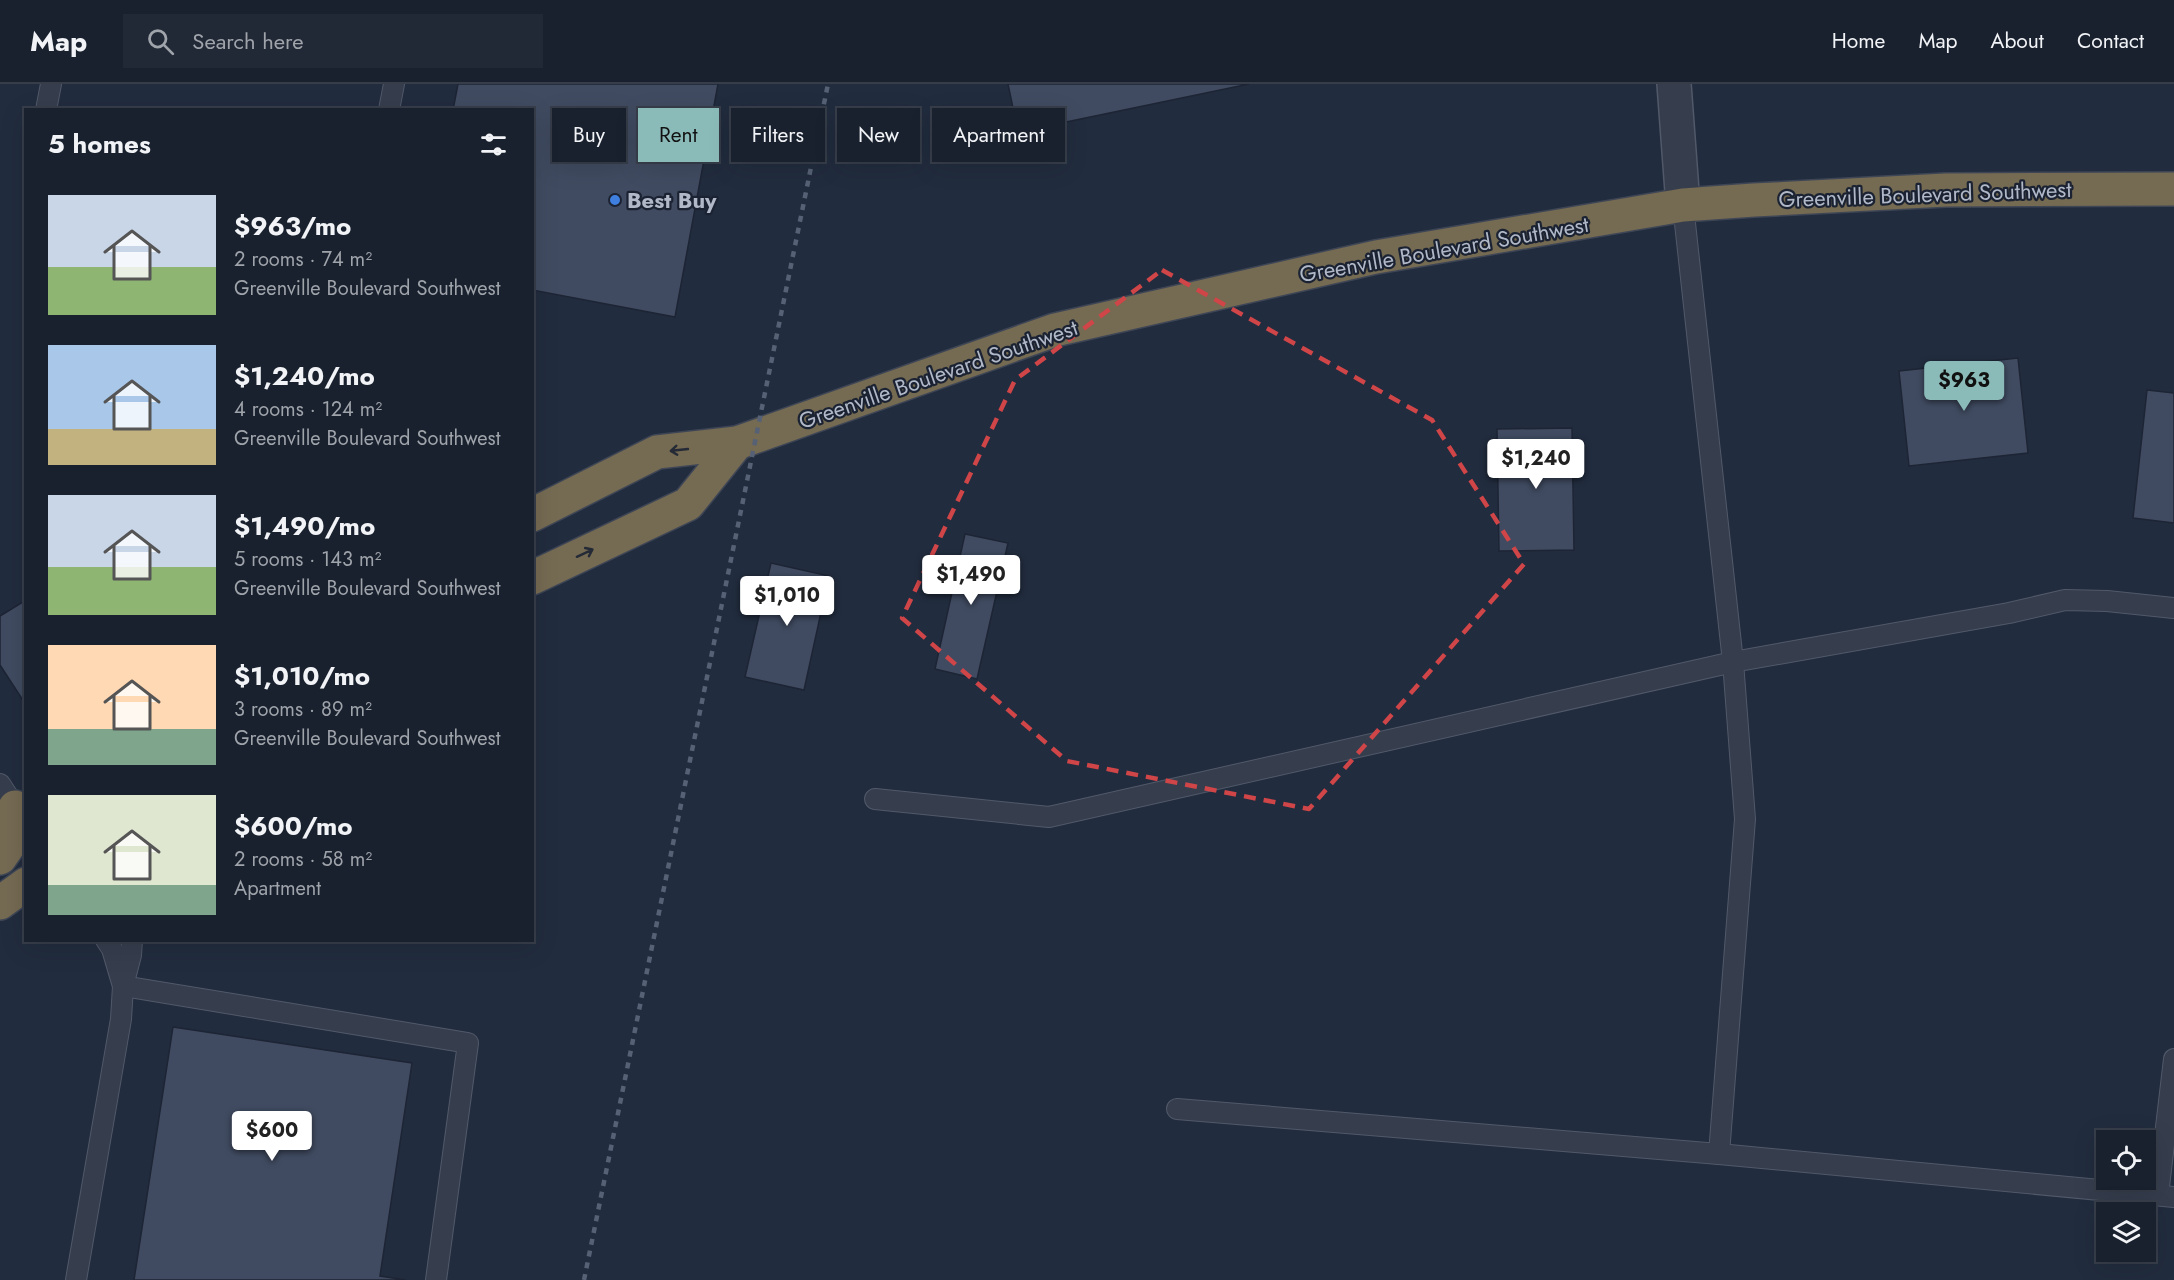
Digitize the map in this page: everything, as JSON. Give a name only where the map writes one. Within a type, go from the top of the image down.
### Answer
[{"type":"highway","name":"Greenville Boulevard Southwest","points":[[534,514],[657,452],[737,443],[1055,330],[1376,257],[1683,205],[1946,190],[2174,189]]},
{"type":"highway","points":[[534,577],[688,504],[737,443]]},
{"type":"highway","points":[[0,858],[9,845],[10,802]]},
{"type":"highway","points":[[0,903],[24,885]]},
{"type":"street","points":[[1674,84],[1683,205]]},
{"type":"lane","points":[[46,108],[51,84]]},
{"type":"lane","points":[[389,108],[394,84]]},
{"type":"lane","points":[[1683,205],[1733,662],[1745,819],[1719,1154]]},
{"type":"lane","points":[[875,799],[1049,817],[1733,662],[2009,613],[2065,600],[2107,601],[2174,608]]},
{"type":"lane","points":[[107,942],[123,986]]},
{"type":"lane","points":[[76,1280],[121,1019],[123,986],[132,942]]},
{"type":"lane","points":[[123,986],[468,1043],[436,1280]]},
{"type":"lane","points":[[1176,1109],[1719,1154],[2166,1196],[2174,1059]]},
{"type":"highlighted area","points":[[1162,270],[1432,420],[1524,564],[1309,809],[1067,761],[902,618],[1015,380]]},
{"type":"building","name":"Best Buy","points":[[458,84],[718,84],[714,108],[638,108],[638,162],[704,162],[675,317],[534,290],[534,108],[453,108]]},
{"type":"building","points":[[1008,84],[1249,84],[1065,122],[1065,108],[1013,108]]},
{"type":"building","points":[[2018,358],[2028,453],[1909,466],[1899,371]]},
{"type":"building","points":[[2147,390],[2174,393],[2174,523],[2133,518]]},
{"type":"building","points":[[1572,428],[1574,550],[1499,551],[1497,429]]},
{"type":"building","points":[[965,534],[1008,543],[977,679],[935,669]]},
{"type":"building","points":[[771,563],[829,576],[804,690],[745,677]]},
{"type":"building","points":[[24,601],[24,702],[0,665],[0,616]]},
{"type":"building","points":[[173,1027],[412,1063],[380,1276],[406,1280],[134,1280]]},
{"type":"railway","points":[[584,1280],[828,84]]},
{"type":"place","name":"Best Buy","points":[[615,200]]}]
